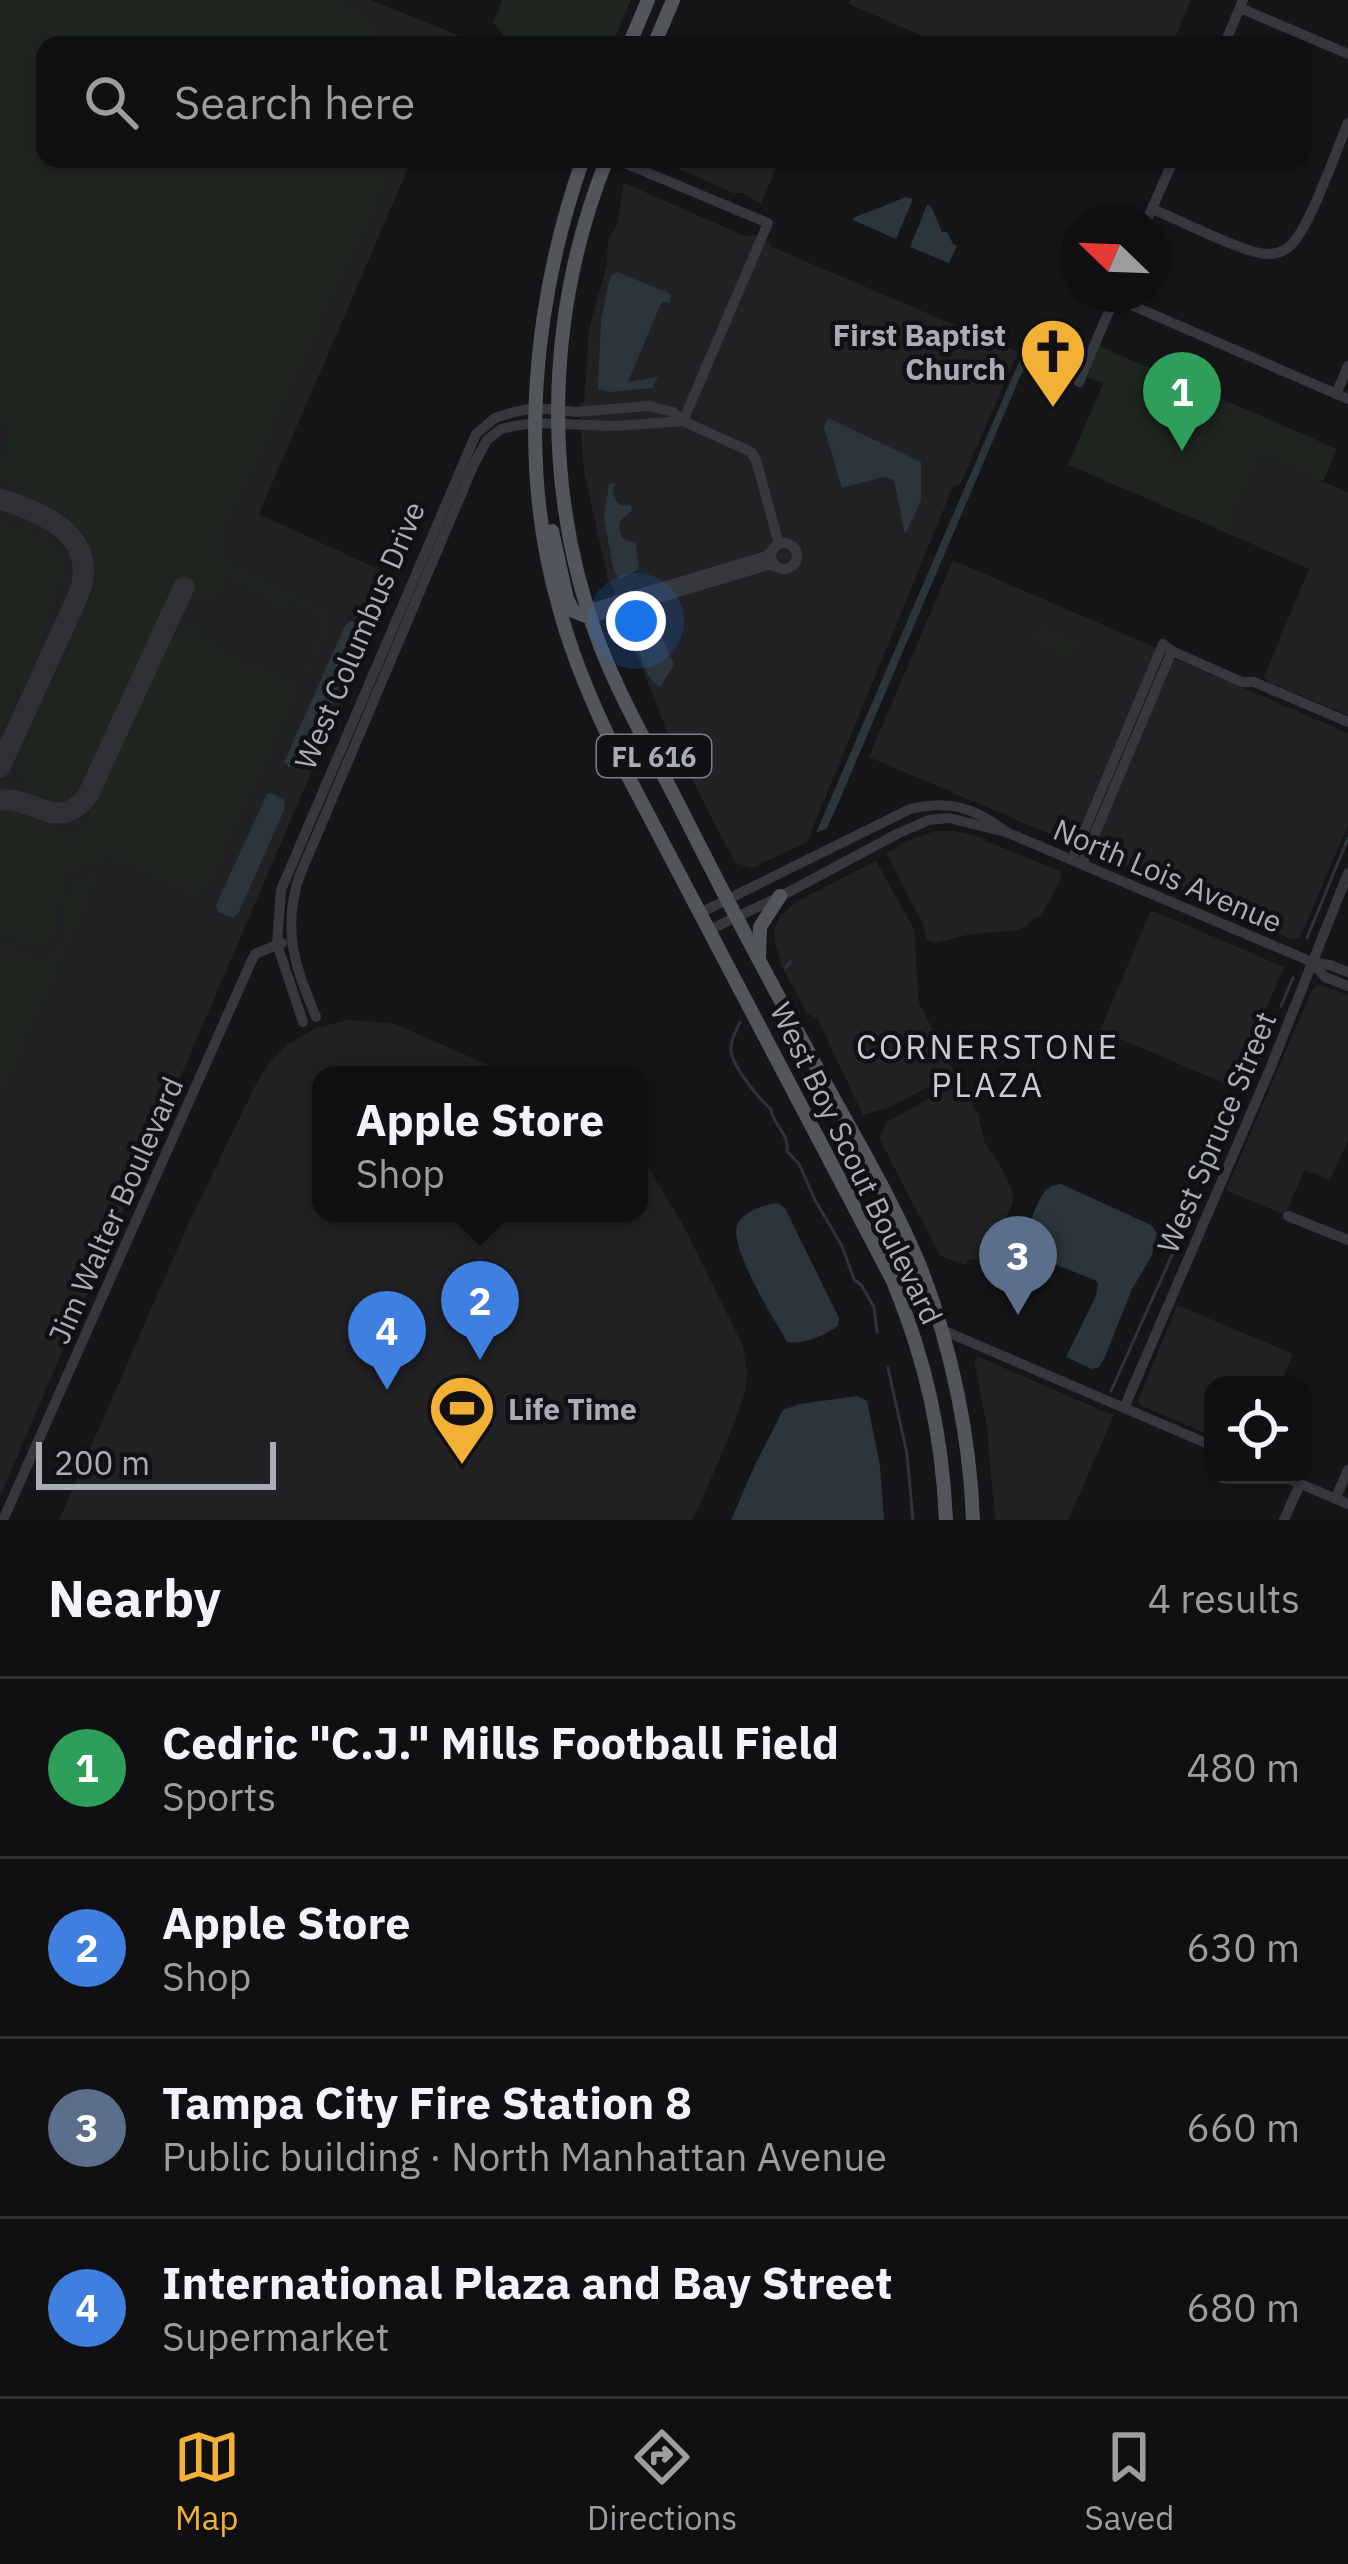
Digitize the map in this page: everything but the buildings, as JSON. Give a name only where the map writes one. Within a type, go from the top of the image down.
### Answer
[{"type":"main road","points":[[658,36],[673,0]]},
{"type":"main road","points":[[633,36],[645,6]]},
{"type":"main road","name":"West Boy Scout Boulevard","points":[[580,168],[554,260],[540,344],[535,416],[542,526],[559,608],[586,690],[618,757],[893,1281],[927,1376],[946,1520]]},
{"type":"main road","name":"West Boy Scout Boulevard","points":[[605,168],[574,259],[562,331],[557,418],[565,510],[590,614],[614,680],[736,919],[886,1194],[921,1271],[940,1329],[966,1445],[973,1520]]},
{"type":"main road","points":[[540,499],[549,515],[567,598],[573,611],[590,614]]},
{"type":"main road","points":[[759,962],[760,926],[780,896]]},
{"type":"main road","points":[[915,1334],[940,1329]]},
{"type":"street","points":[[1228,36],[1242,4],[1310,36]]},
{"type":"street","points":[[640,36],[645,6]]},
{"type":"street","points":[[1312,37],[1348,54]]},
{"type":"street","points":[[1168,215],[1253,251],[1273,254],[1288,248],[1303,227],[1348,123]]},
{"type":"street","points":[[626,168],[768,223],[683,421]]},
{"type":"street","points":[[1154,204],[1170,168]]},
{"type":"street","points":[[1079,382],[1109,312]]},
{"type":"street","points":[[1152,312],[1342,396],[1348,366]]},
{"type":"street","points":[[558,388],[577,412]]},
{"type":"street","points":[[557,418],[649,406],[673,412],[751,452],[776,566]]},
{"type":"street","name":"West Columbus Drive","points":[[291,941],[291,902],[299,877],[474,464],[501,429],[535,416]]},
{"type":"street","name":"West Columbus Drive","points":[[277,944],[281,890],[288,872],[476,434],[495,418],[557,418]]},
{"type":"street","points":[[557,418],[577,427],[683,421]]},
{"type":"street","points":[[561,465],[577,427]]},
{"type":"street","points":[[590,614],[688,584],[766,556],[775,548],[792,546],[796,558],[788,568],[768,565],[688,584]]},
{"type":"street","points":[[1077,862],[1168,648],[1241,682],[1254,682],[1348,722]]},
{"type":"street","name":"North Lois Avenue","points":[[700,913],[910,809],[954,806],[982,813],[1006,832]]},
{"type":"street","name":"North Lois Avenue","points":[[709,930],[897,834],[929,820],[949,818],[1006,832],[1312,962],[1348,972]]},
{"type":"street","name":"West Spruce Street","points":[[1124,1408],[1250,1117],[1348,874]]},
{"type":"street","points":[[291,941],[301,981],[309,1019],[277,944],[291,941]]},
{"type":"street","name":"Jim Walter Boulevard","points":[[3,1520],[250,962],[255,954],[277,944]]},
{"type":"street","name":"North Lois Avenue","points":[[1312,962],[1325,977],[1348,986]]},
{"type":"street","points":[[1288,1216],[1348,1240]]},
{"type":"street","points":[[940,1329],[1204,1442]]},
{"type":"street","points":[[1284,1520],[1300,1484],[1342,1502],[1348,1470]]},
{"type":"shaded area","points":[[0,0],[371,0],[460,36],[36,36],[36,168],[408,168],[259,514],[395,577],[0,1497]]},
{"type":"shaded area","points":[[0,0],[336,0],[366,17],[383,36],[36,36],[36,168],[393,168],[219,541],[219,553],[226,562],[329,612],[330,625],[308,671],[301,674],[325,622],[323,617],[288,601],[283,609],[268,602],[269,597],[227,578],[219,595],[199,602],[194,592],[176,584],[84,777],[66,796],[56,799],[36,796],[27,789],[15,767],[90,604],[97,579],[96,557],[76,525],[0,482],[0,462],[14,430],[0,423]]},
{"type":"shaded area","points":[[502,0],[631,0],[616,36],[504,36],[493,22]]},
{"type":"shaded area","points":[[850,0],[1191,0],[1176,36],[923,36],[848,4]]},
{"type":"shaded area","points":[[677,168],[776,168],[761,204],[743,193]]},
{"type":"shaded area","points":[[624,183],[745,236],[769,241],[772,247],[1018,352],[961,483],[952,489],[807,842],[752,868],[735,863],[668,734],[623,619],[617,615],[611,598],[616,593],[608,580],[584,472],[579,403],[584,402],[589,329]]},
{"type":"shaded area","points":[[906,197],[913,199],[896,239],[853,220],[853,218]]},
{"type":"shaded area","points":[[927,205],[942,232],[957,246],[949,263],[910,247]]},
{"type":"shaded area","points":[[617,272],[671,294],[670,304],[662,301],[628,382],[658,377],[652,388],[598,389],[601,320],[610,277]]},
{"type":"shaded area","points":[[1099,346],[1337,449],[1323,482],[1260,455],[1227,533],[1068,465],[1103,384],[1087,377]]},
{"type":"shaded area","points":[[1019,352],[1031,358],[837,806],[827,828],[816,833],[1021,357]]},
{"type":"shaded area","points":[[828,418],[921,462],[921,501],[905,534],[894,480],[883,477],[842,488],[824,428]]},
{"type":"shaded area","points":[[1260,455],[1348,492],[1348,715],[1264,677],[1309,569],[1227,533]]},
{"type":"shaded area","points":[[615,483],[616,500],[631,505],[632,511],[619,526],[622,538],[636,544],[639,569],[620,579],[614,572],[604,518],[609,484]]},
{"type":"shaded area","points":[[0,523],[49,542],[65,567],[32,663],[0,735]]},
{"type":"shaded area","points":[[953,560],[1156,648],[1074,841],[869,757]]},
{"type":"shaded area","points":[[657,617],[674,665],[660,687],[645,669],[637,636],[637,628]]},
{"type":"shaded area","points":[[351,621],[363,629],[303,769],[289,767],[284,761]]},
{"type":"shaded area","points":[[204,625],[199,637],[226,649],[225,654],[255,668],[258,664],[300,687],[207,889],[201,895],[192,894],[113,859],[95,861],[67,875],[50,942],[0,940],[0,814],[16,814],[78,837],[168,645],[182,629]]},
{"type":"shaded area","points":[[1044,627],[1076,640],[1073,657],[1037,645],[1034,641]]},
{"type":"shaded area","points":[[1176,659],[1348,733],[1348,825],[1300,938],[1291,939],[1095,853],[1094,845]]},
{"type":"shaded area","points":[[267,794],[284,800],[285,808],[238,914],[232,918],[218,912],[216,905]]},
{"type":"shaded area","points":[[935,831],[973,835],[1061,872],[1042,914],[1020,930],[935,943],[927,940],[886,854]]},
{"type":"shaded area","points":[[876,861],[914,929],[919,1003],[955,1073],[888,1108],[863,1115],[818,1020],[807,1013],[783,969],[774,929],[781,915],[799,900]]},
{"type":"shaded area","points":[[100,873],[0,1098],[0,949],[19,949],[45,961],[60,946],[73,885],[77,879]]},
{"type":"shaded area","points":[[1151,910],[1284,967],[1233,1087],[1100,1030]]},
{"type":"shaded area","points":[[1317,984],[1348,995],[1348,1140],[1330,1180],[1304,1170],[1285,1215],[1226,1190]]},
{"type":"shaded area","points":[[348,1020],[392,1023],[491,1066],[312,1066],[312,1222],[648,1222],[648,1167],[682,1223],[743,1346],[747,1372],[745,1393],[693,1520],[59,1520],[190,1220],[255,1086],[269,1062],[289,1043],[316,1028]]},
{"type":"shaded area","points":[[960,1081],[978,1114],[985,1143],[1013,1193],[988,1261],[969,1259],[966,1265],[940,1256],[879,1138],[887,1122]]},
{"type":"shaded area","points":[[1061,1184],[1151,1225],[1157,1233],[1152,1255],[1132,1289],[1104,1359],[1092,1369],[1066,1357],[1098,1284],[1036,1257],[1026,1247],[1041,1197]]},
{"type":"shaded area","points":[[778,1203],[785,1208],[839,1318],[838,1326],[800,1342],[787,1342],[755,1285],[737,1237],[743,1217]]},
{"type":"shaded area","points":[[1177,1305],[1293,1354],[1284,1376],[1204,1376],[1204,1433],[1138,1401]]},
{"type":"shaded area","points":[[979,1357],[1115,1413],[1068,1520],[995,1520],[987,1428],[974,1360]]},
{"type":"shaded area","points":[[857,1396],[867,1401],[880,1466],[884,1520],[731,1520],[783,1410]]},
{"type":"waterway","points":[[1307,938],[1348,838]]},
{"type":"waterway","points":[[786,968],[790,962]]},
{"type":"waterway","points":[[1281,1006],[1293,978]]},
{"type":"waterway","points":[[740,1022],[731,1044],[733,1058],[771,1109],[787,1151],[799,1164],[854,1279],[874,1307],[877,1332]]},
{"type":"waterway","points":[[1255,1070],[1274,1023]]},
{"type":"waterway","points":[[1206,1180],[1239,1107]]},
{"type":"waterway","points":[[1190,1217],[1198,1196]]},
{"type":"waterway","points":[[1111,1391],[1182,1233]]},
{"type":"waterway","points":[[888,1368],[907,1454],[913,1520]]},
{"type":"taxiway","points":[[0,499],[35,512],[65,531],[82,558],[83,576],[0,767]]},
{"type":"taxiway","points":[[0,800],[57,813],[67,812],[88,795],[184,587]]},
{"type":"place","name":"First Baptist Church","points":[[1053,410]]},
{"type":"place","name":"Cedric \"C.J.\" Mills Football Field","points":[[1182,451]]},
{"type":"place","name":"Tampa City Fire Station 8","points":[[1018,1315]]},
{"type":"place","name":"Apple Store","points":[[480,1360]]},
{"type":"place","name":"International Plaza and Bay Street","points":[[387,1390]]},
{"type":"place","name":"Life Time","points":[[462,1467]]},
{"type":"district","name":"CORNERSTONE PLAZA","points":[[988,1065]]}]
